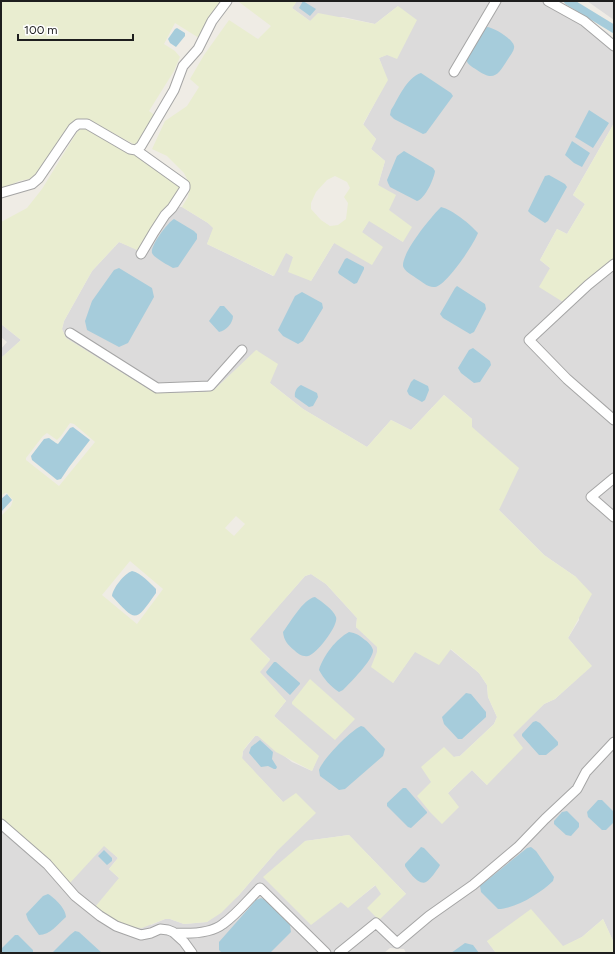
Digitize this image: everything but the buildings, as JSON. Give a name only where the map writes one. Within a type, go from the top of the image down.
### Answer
[{"type":"street","points":[[136,150],[141,146],[174,90],[183,66],[198,49],[207,34],[212,21],[227,1]]},
{"type":"street","points":[[454,72],[496,1]]},
{"type":"street","points":[[548,1],[584,21],[614,46]]},
{"type":"street","points":[[1,193],[5,193],[10,189],[32,184],[39,178],[73,128],[78,124],[87,124],[122,145],[136,150],[185,185],[185,188],[172,208],[157,226],[141,254]]},
{"type":"street","points":[[614,264],[588,285],[529,340],[567,379],[614,420]]},
{"type":"street","points":[[70,334],[157,388],[210,386],[242,350]]},
{"type":"street","points":[[614,478],[591,497],[614,517]]},
{"type":"street","points":[[339,953],[376,924],[397,944],[429,916],[473,885],[518,847],[577,789],[586,772],[614,742]]},
{"type":"street","points":[[1,824],[47,864],[75,896],[100,916],[116,926],[141,935],[151,934],[163,929],[168,930],[184,942],[192,953]]},
{"type":"street","points":[[174,933],[193,934],[223,924],[260,888],[326,953]]},
{"type":"shaded area","points":[[297,1],[560,1],[607,32],[614,39],[614,126],[613,125],[573,195],[585,204],[567,234],[557,229],[540,260],[550,268],[597,271],[614,258],[614,943],[603,919],[582,937],[563,947],[487,941],[496,953],[406,953],[404,949],[390,948],[384,953],[1,953],[1,820],[104,845],[118,858],[109,869],[119,878],[151,925],[165,919],[170,919],[184,924],[207,922],[239,895],[276,852],[283,802],[242,759],[243,751],[255,736],[258,736],[292,762],[312,771],[318,756],[274,716],[286,701],[259,672],[270,659],[249,639],[305,576],[311,574],[326,584],[357,618],[356,627],[377,646],[377,652],[393,683],[415,651],[450,649],[479,673],[487,685],[488,697],[497,717],[494,724],[460,756],[454,757],[448,793],[472,770],[487,785],[512,735],[544,704],[555,699],[591,666],[568,638],[579,620],[576,577],[544,555],[499,510],[472,427],[472,419],[444,395],[411,430],[391,420],[367,447],[303,409],[270,383],[257,350],[214,390],[205,392],[165,393],[150,390],[66,338],[62,329],[64,321],[92,271],[119,242],[139,250],[170,207],[182,207],[214,228],[207,244],[273,276],[286,252],[293,257],[311,281],[334,243],[362,232],[369,220],[403,242],[378,185],[385,161],[371,149],[376,139],[363,125],[387,80],[379,58],[386,55],[398,6],[375,24],[343,17],[310,21],[292,8]],"holes":[[[349,835],[406,894],[382,894],[376,885],[348,907],[341,902],[305,841]]]},
{"type":"shaded area","points":[[587,1],[614,1],[614,20]]},
{"type":"shaded area","points":[[1,324],[21,340],[1,358],[1,349],[7,342],[1,337]]},
{"type":"green space","points":[[1,1],[222,1],[199,38],[175,23],[164,44],[175,51],[180,57],[174,71],[149,111],[156,116],[141,144],[136,145],[97,124],[85,119],[78,119],[73,122],[35,176],[19,181],[2,189]]},
{"type":"green space","points":[[297,1],[292,8],[310,21],[318,13],[375,24],[398,6],[417,20],[397,59],[387,55],[379,58],[388,80],[363,124],[376,139],[371,149],[385,161],[378,185],[396,195],[389,210],[412,227],[403,242],[369,221],[362,232],[383,247],[372,265],[334,243],[311,281],[288,272],[293,257],[286,253],[274,276],[207,244],[213,228],[208,223],[182,207],[188,197],[190,185],[184,173],[167,156],[152,149],[165,121],[187,106],[199,87],[190,79],[204,55],[229,20],[258,39],[271,26],[239,2]],"holes":[[[335,176],[347,182],[350,188],[344,197],[348,203],[346,219],[338,225],[330,226],[321,220],[311,209],[311,203],[316,192],[327,180]]]},
{"type":"green space","points":[[613,125],[614,258],[597,271],[563,302],[539,287],[550,268],[540,260],[557,229],[567,234],[585,204],[573,195]]},
{"type":"green space","points":[[82,128],[87,128],[136,154],[181,187],[139,251],[119,242],[92,271],[64,321],[62,329],[66,338],[150,390],[165,393],[205,392],[214,390],[256,350],[278,364],[270,383],[303,409],[367,447],[391,420],[411,430],[444,395],[472,419],[472,427],[519,468],[499,510],[544,555],[576,577],[592,594],[568,638],[592,666],[555,699],[544,704],[513,735],[523,748],[487,785],[472,770],[448,793],[459,807],[442,824],[417,796],[431,782],[421,767],[444,747],[454,757],[460,756],[494,724],[497,717],[488,697],[487,685],[479,673],[451,649],[439,665],[415,652],[393,683],[371,667],[377,652],[377,647],[356,627],[357,618],[326,584],[311,574],[305,576],[250,639],[270,660],[260,672],[286,701],[274,716],[319,756],[312,771],[276,752],[258,736],[255,736],[243,751],[242,758],[283,802],[296,793],[316,813],[276,852],[239,895],[221,913],[207,922],[184,924],[170,919],[165,919],[142,928],[120,924],[95,907],[119,878],[109,869],[118,858],[104,846],[69,884],[1,820],[1,516],[11,506],[13,500],[7,493],[1,496],[1,358],[21,340],[1,324],[1,222],[27,208],[42,189],[77,132]],"holes":[[[70,423],[74,424],[95,442],[59,486],[26,460],[26,458],[43,436],[47,433],[57,440]],[[236,516],[245,524],[234,536],[225,528]],[[130,561],[163,589],[137,624],[102,595]]]},
{"type":"green space","points":[[310,679],[355,719],[335,740],[292,704]]},
{"type":"green space","points":[[349,835],[406,894],[379,920],[367,908],[381,894],[375,885],[348,908],[341,902],[311,925],[263,877],[305,841]]},
{"type":"green space","points":[[531,909],[563,946],[582,937],[603,919],[614,943],[614,953],[496,953],[487,941]]},
{"type":"water","points":[[303,1],[316,9],[310,16],[299,8]]},
{"type":"water","points":[[487,27],[502,34],[513,43],[514,46],[512,53],[501,69],[498,73],[492,76],[483,74],[473,68],[466,59],[482,31]]},
{"type":"water","points":[[177,28],[185,33],[185,36],[176,47],[170,43],[168,39]]},
{"type":"water","points":[[421,73],[451,93],[453,96],[426,133],[423,134],[394,119],[390,115],[391,110],[403,89],[411,79]]},
{"type":"water","points":[[589,110],[609,123],[593,148],[575,137]]},
{"type":"water","points":[[572,141],[590,153],[582,167],[574,163],[565,155]]},
{"type":"water","points":[[404,151],[433,168],[435,171],[426,193],[417,201],[390,187],[387,180],[397,156]]},
{"type":"water","points":[[549,175],[565,184],[567,187],[548,221],[545,223],[528,211],[545,176]]},
{"type":"water","points":[[441,207],[451,211],[461,218],[478,233],[466,255],[446,280],[440,285],[432,287],[410,274],[403,266],[407,252],[412,244],[424,226]]},
{"type":"water","points":[[174,219],[194,231],[197,234],[197,239],[178,267],[173,268],[153,255],[152,250],[160,234]]},
{"type":"water","points":[[347,258],[364,267],[357,283],[354,284],[338,272]]},
{"type":"water","points":[[119,268],[152,288],[154,297],[128,343],[119,347],[87,330],[85,321],[92,301],[114,270]]},
{"type":"water","points":[[457,286],[485,304],[486,309],[474,332],[470,334],[443,318],[440,314]]},
{"type":"water","points":[[302,292],[322,303],[323,308],[303,341],[298,344],[283,336],[278,330],[295,296]]},
{"type":"water","points":[[220,306],[224,306],[233,316],[229,326],[219,332],[209,321]]},
{"type":"water","points":[[473,348],[490,361],[491,365],[480,382],[474,383],[461,373],[458,368],[469,350]]},
{"type":"water","points":[[414,379],[428,386],[429,390],[425,400],[422,402],[409,395],[407,391]]},
{"type":"water","points":[[301,385],[317,393],[318,397],[313,406],[309,407],[295,397],[296,390]]},
{"type":"water","points":[[73,427],[90,440],[61,479],[57,480],[32,460],[31,456],[44,439],[49,438],[58,444],[70,428]]},
{"type":"water","points":[[7,494],[12,500],[1,512],[1,499]]},
{"type":"water","points":[[132,571],[142,576],[156,589],[156,593],[144,610],[135,616],[126,611],[112,596],[114,589],[119,582]]},
{"type":"water","points":[[315,597],[332,611],[336,617],[336,621],[331,632],[322,645],[312,654],[304,656],[297,653],[288,644],[284,638],[283,632],[301,607],[310,599]]},
{"type":"water","points":[[349,632],[361,637],[370,644],[373,650],[370,659],[361,671],[343,690],[339,692],[328,682],[319,670],[331,648],[339,639]]},
{"type":"water","points":[[274,662],[276,662],[300,683],[290,695],[266,672]]},
{"type":"water","points":[[466,693],[471,694],[486,712],[486,717],[462,739],[458,739],[444,724],[442,717]]},
{"type":"water","points":[[536,721],[540,723],[558,742],[558,745],[546,755],[539,755],[522,736],[522,734],[533,722]]},
{"type":"water","points":[[361,726],[364,727],[385,749],[383,756],[345,789],[339,790],[320,776],[319,770],[337,746],[350,733]]},
{"type":"water","points":[[260,740],[273,752],[272,759],[277,767],[276,769],[268,766],[261,767],[249,753],[251,747]]},
{"type":"water","points":[[403,788],[406,788],[427,812],[411,828],[408,827],[387,806],[387,803]]},
{"type":"water","points":[[598,800],[602,800],[614,812],[614,822],[606,830],[602,830],[588,817],[587,812]]},
{"type":"water","points":[[567,811],[579,823],[579,827],[571,836],[566,835],[554,824],[554,821],[562,812]]},
{"type":"water","points":[[421,847],[424,848],[440,865],[430,879],[423,883],[417,880],[405,866],[405,864]]},
{"type":"water","points":[[531,847],[536,851],[554,877],[553,881],[527,900],[512,906],[498,909],[481,892],[480,886],[527,848]]},
{"type":"water","points":[[104,850],[112,858],[112,861],[107,865],[98,856]]},
{"type":"water","points":[[48,894],[60,904],[66,914],[66,917],[47,933],[39,935],[28,920],[26,914],[43,896]]},
{"type":"water","points":[[261,898],[266,900],[290,925],[291,932],[270,953],[222,953],[219,950],[219,942],[256,900]]},
{"type":"water","points":[[75,931],[79,932],[102,953],[52,953]]},
{"type":"water","points":[[15,935],[18,935],[33,950],[33,953],[1,953],[1,949]]},
{"type":"water","points":[[465,943],[473,945],[479,953],[451,953]]},
{"type":"waterway","points":[[568,1],[614,29]]}]
